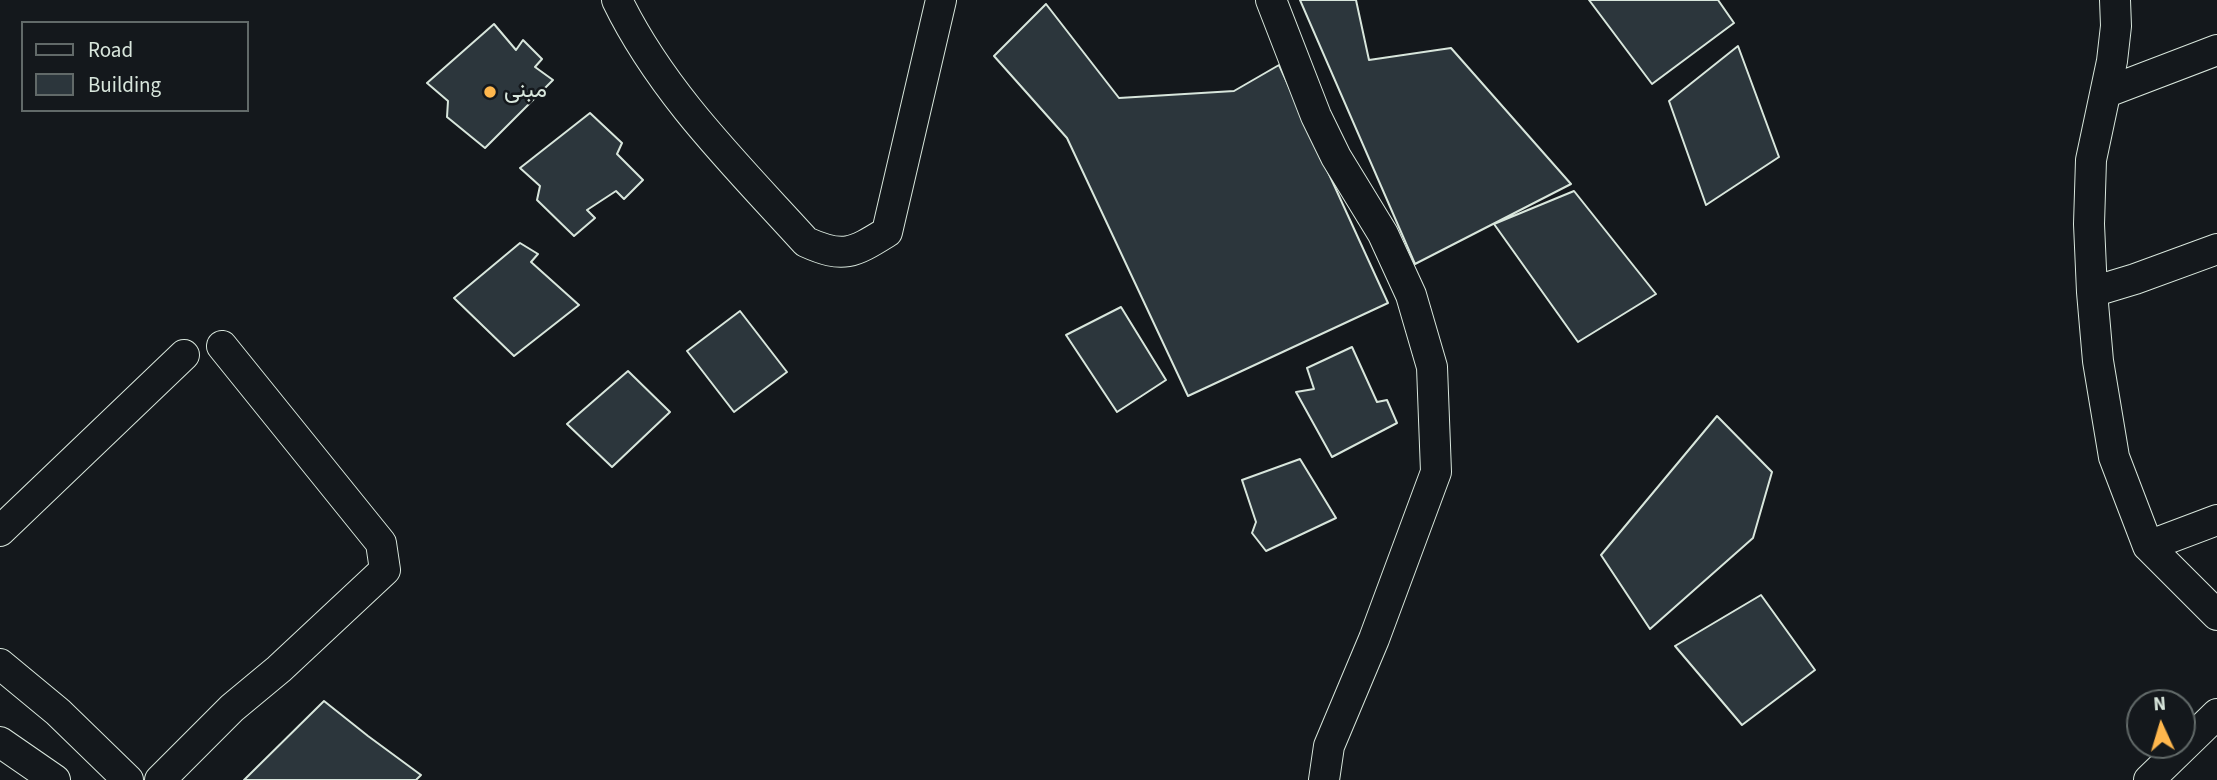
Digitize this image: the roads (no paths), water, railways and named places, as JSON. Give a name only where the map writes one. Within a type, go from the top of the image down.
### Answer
[{"type":"street","points":[[617,0],[632,32],[689,111],[806,242],[831,253],[861,249],[887,232],[941,0]]},
{"type":"street","points":[[1271,0],[1315,116],[1336,158],[1383,234],[1411,295],[1432,367],[1436,472],[1389,600],[1329,746],[1324,780]]},
{"type":"street","points":[[2115,0],[2116,26],[2107,92],[2091,160],[2089,224],[2098,361],[2114,457],[2148,546],[2217,615]]},
{"type":"street","points":[[2107,92],[2217,50]]},
{"type":"street","points":[[2092,292],[2217,248]]},
{"type":"street","points":[[160,780],[232,708],[279,669],[385,570],[381,543],[222,346]]},
{"type":"street","points":[[0,531],[184,355]]},
{"type":"street","points":[[2148,546],[2217,520]]},
{"type":"street","points":[[0,664],[58,712],[128,780]]},
{"type":"street","points":[[2149,780],[2217,714]]},
{"type":"street","points":[[0,742],[55,780]]},
{"type":"place","name":"مبنى","points":[[490,92]]}]
